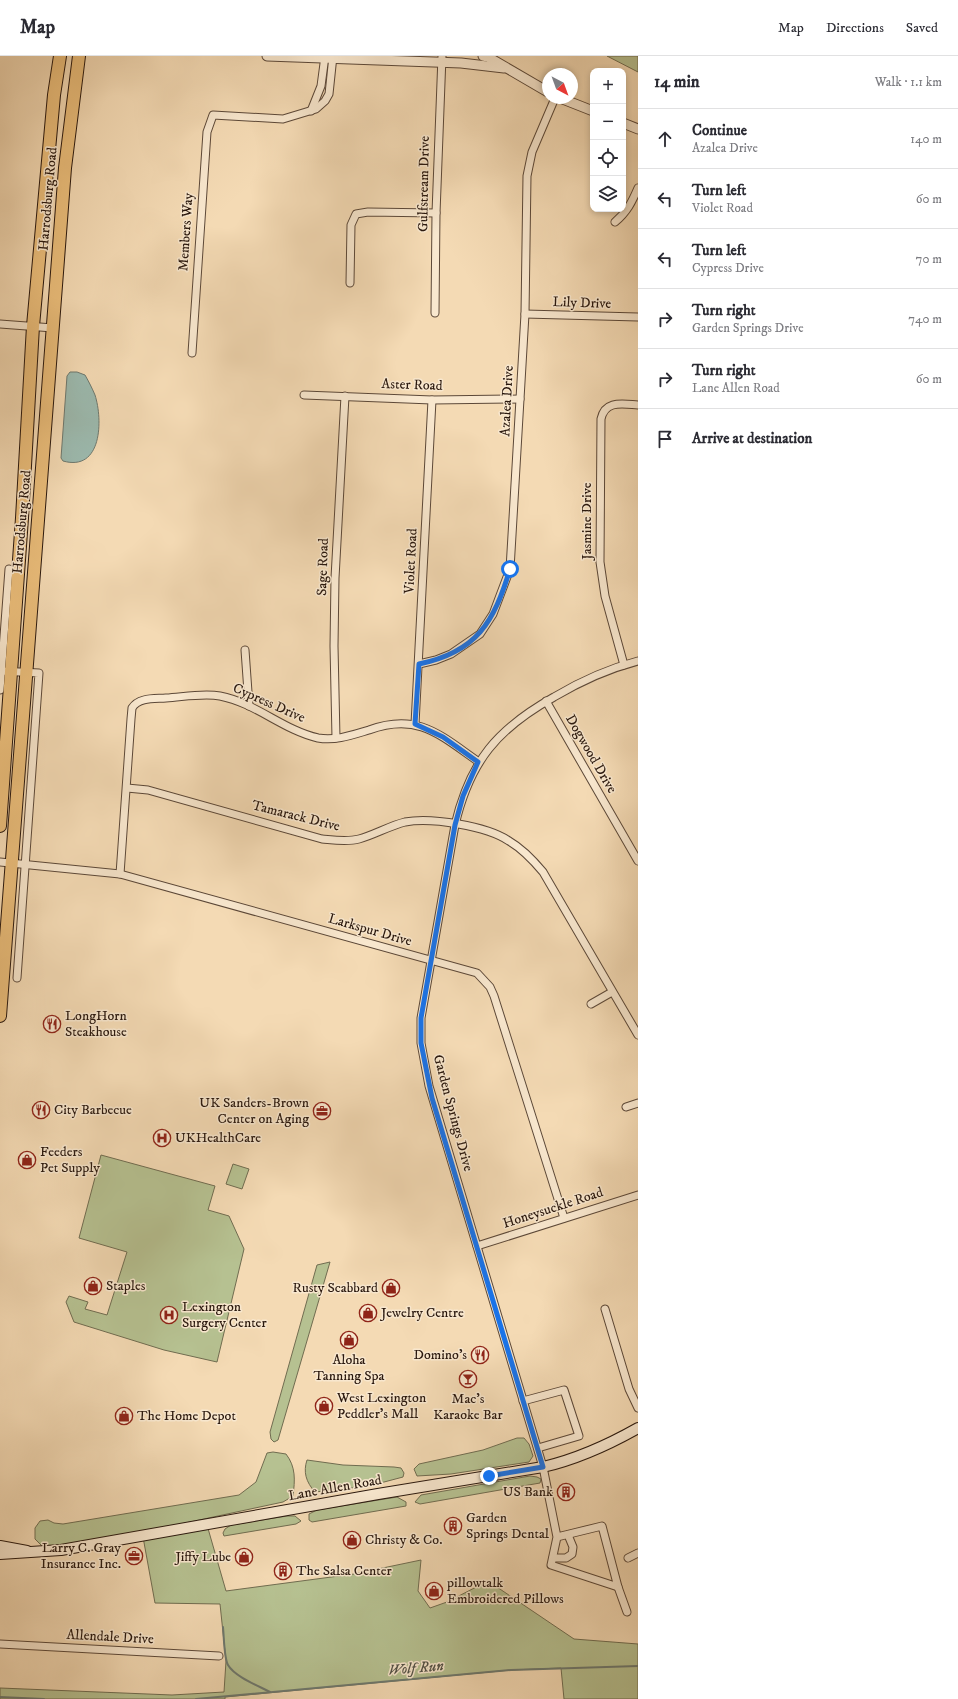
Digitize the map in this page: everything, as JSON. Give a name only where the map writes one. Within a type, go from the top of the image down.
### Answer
[{"type":"main road","name":"Harrodsburg Road","points":[[0,826],[4,671],[54,95],[60,56]]},
{"type":"main road","name":"Harrodsburg Road","points":[[0,1016],[6,863],[25,673],[62,208],[70,125],[79,56]]},
{"type":"main road","points":[[44,208],[62,208]]},
{"type":"main road","name":"Lane Allen Road","points":[[0,1554],[61,1550],[126,1540],[371,1495],[543,1467],[595,1450],[638,1428]]},
{"type":"main road","name":"Lane Allen Road","points":[[0,1546],[31,1552]]},
{"type":"street","points":[[267,56],[442,59],[504,68]]},
{"type":"street","points":[[483,56],[488,57],[504,68],[542,89]]},
{"type":"street","name":"Members Way","points":[[192,352],[207,132],[213,115],[283,119],[321,107],[329,94],[329,57]]},
{"type":"street","name":"Gulfstream Drive","points":[[435,313],[436,213],[442,59]]},
{"type":"street","name":"Azalea Drive","points":[[419,664],[436,660],[451,654],[472,641],[486,626],[500,600],[510,569],[513,539],[525,314],[527,176],[532,152],[552,104]]},
{"type":"street","points":[[575,104],[590,110]]},
{"type":"street","points":[[626,124],[638,129]]},
{"type":"street","points":[[615,222],[624,215],[638,188]]},
{"type":"street","points":[[350,282],[351,225],[356,214],[368,212],[436,213]]},
{"type":"street","name":"Lily Drive","points":[[525,314],[638,318]]},
{"type":"street","points":[[0,324],[53,328]]},
{"type":"street","name":"Aster Road","points":[[304,395],[432,400],[520,399]]},
{"type":"street","name":"Sage Road","points":[[336,738],[334,646],[335,578],[345,396]]},
{"type":"street","name":"Violet Road","points":[[415,724],[432,400]]},
{"type":"street","name":"Jasmine Drive","points":[[624,665],[605,596],[600,562],[601,419],[605,408],[609,406],[615,404],[638,405]]},
{"type":"street","points":[[0,690],[4,671],[9,570]]},
{"type":"street","points":[[245,650],[249,706]]},
{"type":"street","name":"Garden Springs Drive","points":[[558,1537],[538,1448],[432,1098],[421,1043],[421,1018],[455,825],[463,796],[478,762],[509,726],[546,701],[590,676],[638,661]]},
{"type":"street","points":[[4,671],[39,673],[17,978]]},
{"type":"street","name":"Cypress Drive","points":[[120,874],[132,708],[137,702],[150,699],[220,696],[249,706],[304,733],[320,738],[352,736],[390,723],[415,724],[443,737],[478,762]]},
{"type":"street","name":"Dogwood Drive","points":[[546,701],[638,861]]},
{"type":"street","name":"Tamarack Drive","points":[[127,788],[148,790],[322,838],[340,841],[359,839],[406,822],[425,821],[455,825],[498,835],[522,850],[534,860],[551,884],[638,1035]]},
{"type":"street","name":"Larkspur Drive","points":[[6,863],[120,874],[477,974],[490,987],[500,1013],[564,1218]]},
{"type":"street","points":[[592,1004],[612,992]]},
{"type":"street","points":[[626,1106],[638,1103]]},
{"type":"street","name":"Honeysuckle Road","points":[[477,1246],[638,1195]]},
{"type":"street","points":[[605,1309],[629,1389],[638,1408]]},
{"type":"street","points":[[523,1401],[564,1390],[579,1436],[538,1448]]},
{"type":"street","points":[[618,1587],[551,1566],[558,1537],[602,1526],[618,1587],[627,1612]]},
{"type":"street","points":[[553,1558],[566,1558],[572,1554],[573,1547],[568,1535]]},
{"type":"street","points":[[628,1558],[638,1553]]},
{"type":"street","name":"Allendale Drive","points":[[0,1644],[219,1656]]},
{"type":"green space","points":[[607,56],[638,56],[638,72]]},
{"type":"green space","points":[[101,1155],[215,1186],[208,1210],[229,1216],[244,1249],[217,1362],[164,1350],[74,1322],[66,1302],[69,1296],[88,1302],[85,1309],[107,1315],[127,1252],[79,1238]]},
{"type":"green space","points":[[233,1164],[249,1169],[242,1189],[226,1184]]},
{"type":"green space","points":[[330,1262],[278,1440],[274,1442],[271,1439],[270,1432],[317,1265]]},
{"type":"green space","points":[[517,1438],[524,1438],[529,1444],[533,1456],[529,1462],[451,1474],[417,1476],[414,1469],[419,1464],[483,1450]]},
{"type":"green space","points":[[273,1452],[286,1454],[292,1464],[293,1469],[293,1496],[283,1502],[176,1525],[57,1546],[41,1545],[35,1539],[35,1528],[40,1521],[48,1520],[54,1523],[63,1524],[239,1495],[256,1482],[267,1453]]},
{"type":"green space","points":[[307,1460],[343,1465],[394,1467],[401,1468],[404,1473],[403,1477],[369,1486],[315,1492],[309,1484],[305,1473]]},
{"type":"green space","points":[[530,1476],[541,1479],[540,1483],[420,1504],[415,1502],[421,1495]]},
{"type":"green space","points":[[397,1497],[406,1502],[406,1506],[312,1522],[309,1520],[309,1514],[317,1510]]},
{"type":"green space","points":[[295,1516],[301,1521],[296,1524],[224,1536],[223,1533],[225,1529],[231,1525]]},
{"type":"green space","points":[[207,1525],[226,1591],[354,1574],[421,1560],[418,1591],[430,1608],[447,1602],[488,1581],[574,1639],[638,1644],[638,1699],[564,1699],[561,1668],[511,1670],[225,1697],[225,1699],[0,1699],[0,1688],[172,1695],[224,1692],[226,1661],[220,1604],[155,1603],[143,1537]]},
{"type":"water","points":[[70,372],[77,372],[85,375],[95,395],[99,417],[97,442],[92,452],[86,459],[76,462],[63,461],[61,458],[67,376]]},
{"type":"waterway","points":[[223,1627],[225,1653],[228,1665],[241,1677],[270,1692]]},
{"type":"waterway","name":"Wolf Run","points":[[196,1699],[511,1670],[638,1666]]},
{"type":"waterway","name":"Wolf Run","points":[[0,1697],[44,1699]]},
{"type":"place","name":"LongHorn Steakhouse","points":[[52,1024]]},
{"type":"place","name":"City Barbecue","points":[[41,1110]]},
{"type":"place","name":"UK Sanders-Brown Center on Aging","points":[[322,1111]]},
{"type":"place","name":"UKHealthCare","points":[[162,1138]]},
{"type":"place","name":"Feeders Pet Supply","points":[[27,1160]]},
{"type":"place","name":"Staples","points":[[93,1286]]},
{"type":"place","name":"Rusty Scabbard","points":[[391,1288]]},
{"type":"place","name":"Jewelry Centre","points":[[368,1313]]},
{"type":"place","name":"Lexington Surgery Center","points":[[169,1315]]},
{"type":"place","name":"Aloha Tanning Spa","points":[[349,1340]]},
{"type":"place","name":"Domino's","points":[[480,1355]]},
{"type":"place","name":"Mac's Karaoke Bar","points":[[468,1379]]},
{"type":"place","name":"West Lexington Peddler's Mall","points":[[324,1406]]},
{"type":"place","name":"The Home Depot","points":[[124,1416]]},
{"type":"place","name":"US Bank","points":[[566,1492]]},
{"type":"place","name":"Garden Springs Dental","points":[[453,1526]]},
{"type":"place","name":"Christy & Co.","points":[[352,1540]]},
{"type":"place","name":"Larry C. Gray Insurance Inc.","points":[[134,1556]]},
{"type":"place","name":"Jiffy Lube","points":[[244,1557]]},
{"type":"place","name":"The Salsa Center","points":[[283,1571]]},
{"type":"place","name":"pillowtalk Embroidered Pillows","points":[[434,1591]]},
{"type":"route","points":[[489,1476],[543,1467],[432,1098],[421,1043],[421,1018],[455,825],[467,784],[478,762],[443,737],[415,724],[419,664],[436,660],[451,654],[472,641],[480,634],[500,600],[510,569]]}]
